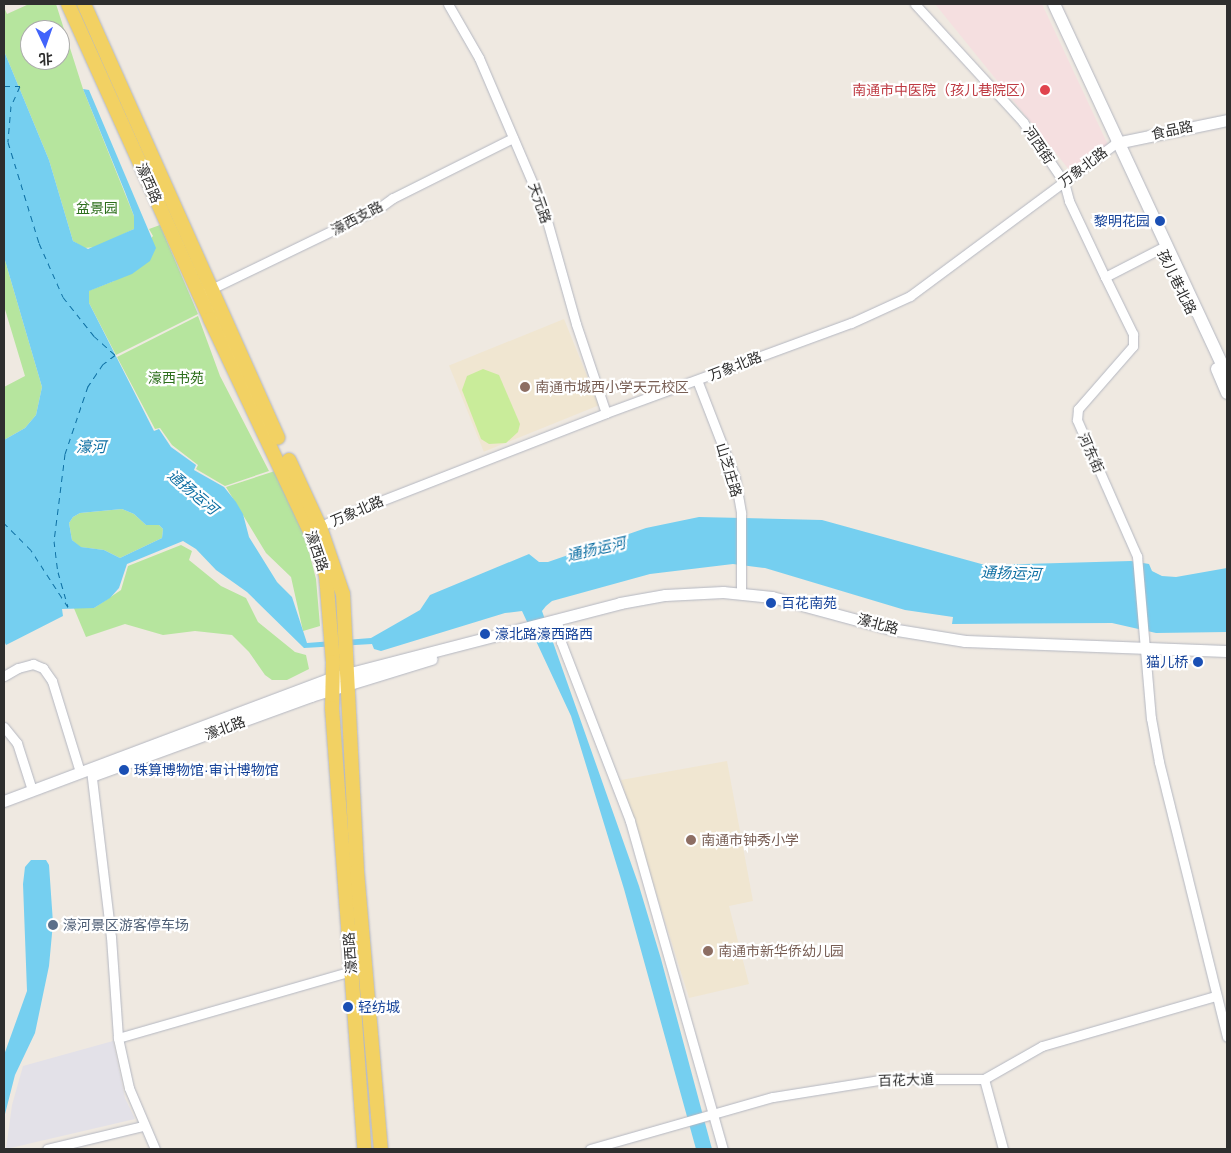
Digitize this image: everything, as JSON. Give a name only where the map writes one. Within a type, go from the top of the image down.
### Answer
[{"type":"main road","name":"濠西路","points":[[68,4],[205,292],[320,527],[340,578],[348,655],[357,871],[381,1149]]},
{"type":"main road","name":"濠西路","points":[[84,4],[205,292],[317,546],[329,593],[334,662],[332,684],[364,1149]]},
{"type":"main road","name":"孩儿巷北路","points":[[1054,4],[1227,393]]},
{"type":"main road","name":"孩儿巷北路","points":[[1163,246],[1227,375]]},
{"type":"street","name":"天元路","points":[[448,4],[479,58],[544,210],[576,324],[606,413]]},
{"type":"street","name":"河西街","points":[[915,4],[1023,122],[1064,182],[1069,201],[1105,277]]},
{"type":"street","name":"食品路","points":[[1116,143],[1227,120]]},
{"type":"street","name":"濠西支路","points":[[205,292],[379,208],[392,198],[513,138]]},
{"type":"street","name":"万象北路","points":[[320,527],[337,518],[606,413],[851,323],[910,296],[1116,143]]},
{"type":"street","points":[[1105,277],[1163,246]]},
{"type":"street","name":"河东街","points":[[1105,277],[1133,334],[1133,346],[1078,408],[1077,420],[1136,556],[1144,649],[1159,762],[1215,996],[1227,1037]]},
{"type":"street","name":"山芝庄路","points":[[698,380],[735,478],[741,514],[741,593]]},
{"type":"street","name":"濠北路","points":[[4,800],[348,679],[428,661],[447,650],[620,603],[665,595],[741,593],[800,602],[891,629],[965,641],[1227,651]]},
{"type":"street","points":[[554,621],[630,821],[710,1116],[723,1149]]},
{"type":"street","points":[[4,676],[18,668],[33,664],[43,668],[52,681],[88,772],[111,937],[118,1038],[129,1088],[143,1126],[155,1149]]},
{"type":"street","points":[[4,727],[16,743],[32,790]]},
{"type":"street","name":"濠北路","points":[[4,808],[88,772]]},
{"type":"street","points":[[118,1038],[352,971]]},
{"type":"street","name":"百花大道","points":[[590,1149],[773,1097],[884,1079],[984,1079],[1042,1046],[1215,996]]},
{"type":"street","points":[[984,1079],[1003,1149]]},
{"type":"street","points":[[47,1149],[143,1126]]},
{"type":"shaded area","name":"南通市中医院（孩儿巷院区）","points":[[935,4],[1042,4],[1108,145],[1071,172]]},
{"type":"shaded area","name":"南通市城西小学天元校区","points":[[564,319],[599,405],[484,452],[449,365]]},
{"type":"shaded area","name":"南通市钟秀小学","points":[[727,761],[753,901],[729,906],[749,984],[689,998],[621,780]]},
{"type":"shaded area","points":[[113,1041],[125,1098],[135,1119],[6,1149],[12,1105],[23,1066]]},
{"type":"green space","name":"盆景园","points":[[29,4],[56,4],[61,20],[20,20],[20,70],[70,70],[70,48],[83,89],[134,216],[134,229],[97,247],[84,248],[73,241],[49,160],[4,51],[4,7],[7,14]]},
{"type":"green space","points":[[160,225],[198,314],[116,355],[89,303],[88,291],[114,281],[153,236],[149,229]]},
{"type":"green space","points":[[4,257],[42,387],[36,415],[25,428],[4,440],[4,387],[25,376],[4,306]]},
{"type":"green space","name":"濠西书苑","points":[[198,316],[220,376],[269,471],[225,486],[196,469],[198,465],[172,445],[160,428],[155,429],[117,357]]},
{"type":"green space","points":[[483,369],[499,375],[520,424],[518,432],[506,443],[489,444],[481,439],[462,390],[467,376]]},
{"type":"green space","points":[[275,471],[303,529],[316,579],[320,626],[303,631],[291,577],[266,553],[226,487]]},
{"type":"green space","points":[[122,509],[134,514],[146,525],[159,525],[163,529],[162,538],[120,558],[104,550],[80,547],[72,540],[69,523],[73,517],[80,513]]},
{"type":"green space","points":[[181,545],[192,551],[189,560],[221,586],[246,598],[258,622],[295,652],[306,655],[309,669],[287,680],[272,680],[265,675],[249,652],[232,635],[195,631],[163,635],[125,624],[86,637],[73,606],[94,608],[121,590],[128,566]]},
{"type":"water","points":[[4,51],[49,160],[73,241],[88,249],[134,229],[134,216],[83,89],[89,90],[156,248],[150,261],[132,274],[89,291],[89,303],[154,431],[159,429],[171,447],[196,465],[194,470],[224,487],[236,502],[243,514],[249,537],[277,582],[292,597],[307,643],[371,638],[420,610],[430,595],[529,554],[539,562],[548,562],[646,528],[699,517],[822,520],[985,565],[1131,561],[1149,564],[1152,571],[1162,576],[1176,577],[1227,568],[1227,632],[1156,633],[1112,623],[952,624],[953,617],[905,610],[765,568],[733,564],[650,574],[552,601],[546,606],[542,611],[639,886],[661,959],[712,1149],[696,1149],[624,889],[571,716],[522,611],[505,613],[381,651],[374,649],[372,644],[304,648],[247,592],[216,570],[196,549],[183,541],[127,564],[119,588],[110,598],[94,608],[62,609],[63,616],[6,645],[4,641],[4,440],[25,428],[36,415],[42,387],[4,257]],"holes":[[[122,509],[134,514],[146,525],[159,525],[163,529],[162,538],[120,558],[104,550],[81,547],[72,540],[69,523],[73,517],[80,513]]]},
{"type":"water","points":[[31,860],[46,860],[49,865],[53,923],[49,966],[35,1033],[15,1075],[4,1118],[4,1055],[27,991],[23,884],[25,867]]},
{"type":"ferry route","points":[[4,86],[20,86],[11,106],[8,142],[39,243],[63,297],[94,336],[115,355],[103,364],[88,386],[65,454],[54,541],[58,572],[68,607],[31,550],[4,523]]},
{"type":"place","name":"南通市中医院（孩儿巷院区）","points":[[1045,90]]},
{"type":"place","name":"黎明花园","points":[[1160,221]]},
{"type":"place","name":"南通市城西小学天元校区","points":[[525,387]]},
{"type":"place","name":"百花南苑","points":[[771,603]]},
{"type":"place","name":"濠北路濠西路西","points":[[485,634]]},
{"type":"place","name":"猫儿桥","points":[[1198,662]]},
{"type":"place","name":"珠算博物馆·审计博物馆","points":[[124,770]]},
{"type":"place","name":"南通市钟秀小学","points":[[691,840]]},
{"type":"place","name":"濠河景区游客停车场","points":[[53,925]]},
{"type":"place","name":"南通市新华侨幼儿园","points":[[708,951]]},
{"type":"place","name":"轻纺城","points":[[348,1007]]},
{"type":"water label","name":"濠河","points":[[91,447]]},
{"type":"water label","name":"通扬运河","points":[[193,492]]},
{"type":"water label","name":"通扬运河","points":[[596,549]]},
{"type":"water label","name":"通扬运河","points":[[1011,573]]}]
